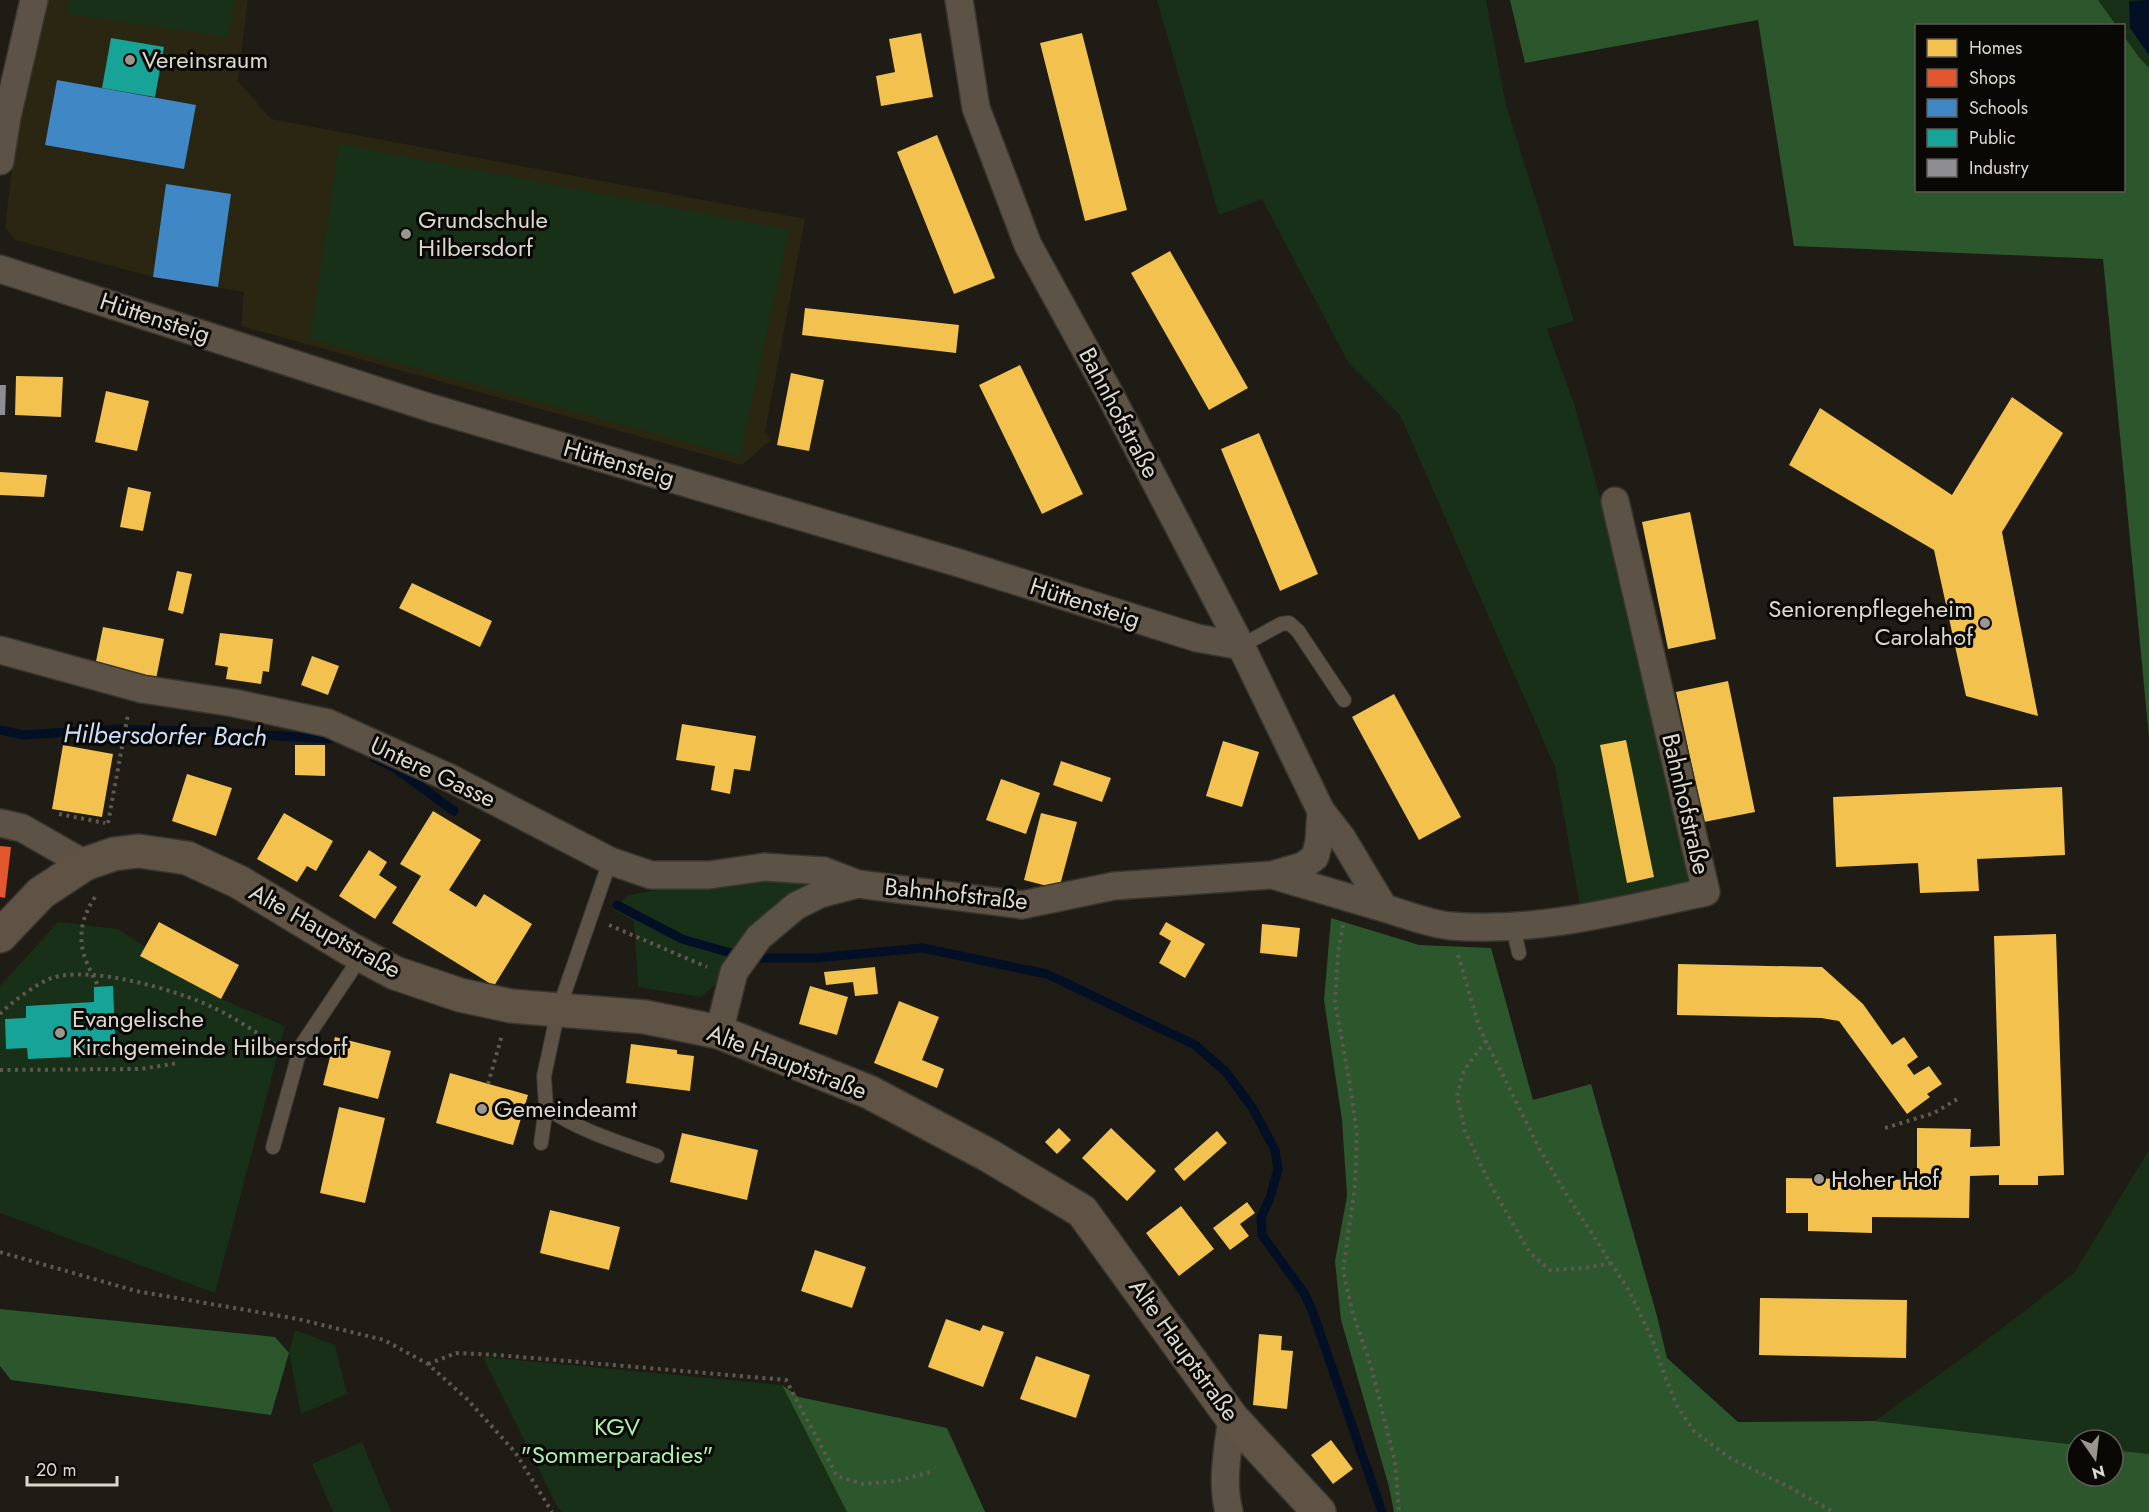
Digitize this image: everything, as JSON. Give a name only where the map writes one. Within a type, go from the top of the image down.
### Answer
[{"type":"main road","name":"Alte Hauptstraße","points":[[0,936],[41,893],[106,841],[138,851],[187,858],[239,882],[395,973],[460,995],[511,1006],[645,1017],[719,1032],[869,1092],[988,1155],[1082,1211],[1232,1418],[1273,1456],[1318,1512]]},
{"type":"street","points":[[0,161],[7,117],[34,0]]},
{"type":"street","name":"Bahnhofstraße","points":[[959,0],[976,108],[1028,245],[1107,389],[1241,646],[1321,811],[1342,838],[1384,908]]},
{"type":"street","name":"Hüttensteig","points":[[0,269],[430,408],[948,560],[1197,638],[1241,646]]},
{"type":"street","name":"Bahnhofstraße","points":[[1272,875],[1448,926],[1516,940],[1582,918],[1706,892],[1615,501]]},
{"type":"street","name":"Untere Gasse","points":[[0,651],[142,689],[234,703],[328,723],[450,778],[610,861],[651,875],[709,875],[764,867],[824,871],[858,884]]},
{"type":"street","name":"Bahnhofstraße","points":[[719,1032],[734,975],[759,937],[796,906],[820,894],[858,884],[1022,905],[1114,886],[1272,875],[1303,866],[1315,857],[1319,842],[1321,811]]},
{"type":"street","points":[[11,826],[106,841]]},
{"type":"street","points":[[1230,1512],[1227,1502],[1226,1461],[1232,1418]]},
{"type":"lane","points":[[1241,646],[1281,624],[1289,623],[1298,631],[1344,700]]},
{"type":"lane","points":[[541,1143],[546,1107],[544,1076],[558,1011],[610,861]]},
{"type":"lane","points":[[273,1147],[301,1046],[362,955]]},
{"type":"lane","points":[[546,1107],[565,1121],[657,1156]]},
{"type":"path","points":[[99,987],[91,974],[80,941],[81,924],[89,906],[110,873],[106,841],[127,722]]},
{"type":"path","points":[[11,826],[36,812],[54,813],[106,841]]},
{"type":"path","points":[[1348,898],[1338,953],[1335,1002],[1357,1136],[1355,1186],[1343,1271],[1353,1314],[1371,1366],[1395,1462],[1399,1512]]},
{"type":"path","points":[[590,918],[734,975]]},
{"type":"path","points":[[1448,926],[1480,1029],[1539,1148],[1628,1289],[1653,1341],[1677,1407],[1694,1431],[1730,1458],[1833,1512]]},
{"type":"path","points":[[0,1014],[9,1004],[53,978],[91,974],[178,992],[214,1007],[275,1044]]},
{"type":"path","points":[[488,1084],[511,1006]]},
{"type":"path","points":[[1486,1041],[1464,1070],[1457,1096],[1465,1131],[1488,1180],[1531,1254],[1550,1270],[1566,1270],[1611,1263]]},
{"type":"path","points":[[0,1070],[141,1069],[179,1063]]},
{"type":"path","points":[[1885,1128],[1934,1113],[1959,1098]]},
{"type":"path","points":[[0,1252],[136,1291],[298,1319],[384,1340],[428,1364],[467,1399],[515,1452],[552,1512]]},
{"type":"path","points":[[428,1364],[456,1353],[786,1380],[837,1476],[863,1484],[897,1481],[934,1471]]},
{"type":"shaded area","name":"Grundschule Hilbersdorf","points":[[42,0],[248,0],[238,81],[271,119],[805,219],[765,432],[771,440],[742,465],[241,326],[244,292],[153,277],[15,240],[5,227],[15,143]]},
{"type":"green space","points":[[69,0],[234,0],[229,37],[67,14]]},
{"type":"green space","points":[[1157,0],[1486,0],[1506,105],[1574,321],[1547,329],[1575,407],[1608,526],[1692,889],[1581,911],[1555,767],[1400,415],[1348,362],[1262,199],[1219,215]]},
{"type":"green space","points":[[1510,0],[2098,0],[2115,24],[1915,24],[1915,192],[2125,192],[2125,37],[2149,68],[2149,737],[2103,259],[1794,246],[1758,20],[1525,63]]},
{"type":"green space","points":[[2098,0],[2149,0],[2149,68],[2126,38],[2125,24],[2115,24]]},
{"type":"green space","points":[[339,144],[789,230],[740,457],[310,339]]},
{"type":"green space","points":[[795,878],[803,885],[764,919],[718,982],[701,997],[638,987],[634,921],[613,909],[629,895],[682,885]]},
{"type":"green space","points":[[1331,918],[1419,945],[1491,948],[1533,1100],[1591,1084],[1667,1358],[1738,1422],[1875,1421],[2065,1444],[2065,1488],[2125,1488],[2125,1451],[2149,1454],[2149,1512],[1394,1512],[1389,1487],[1341,1320],[1335,1261],[1347,1196],[1342,1120],[1324,1000]]},
{"type":"green space","points":[[58,922],[118,929],[145,947],[141,956],[221,999],[285,1026],[215,1293],[0,1213],[0,986]]},
{"type":"green space","points":[[2149,1150],[2149,1454],[2125,1451],[2125,1428],[2065,1428],[2065,1444],[1875,1421],[1980,1345],[2074,1273]]},
{"type":"green space","points":[[0,1309],[275,1337],[289,1353],[271,1415],[11,1380],[0,1366]]},
{"type":"green space","points":[[295,1330],[335,1345],[347,1394],[301,1414],[289,1353]]},
{"type":"green space","name":"KGV \"Sommerparadies\"","points":[[483,1357],[782,1385],[847,1512],[562,1512]]},
{"type":"green space","points":[[782,1385],[799,1397],[947,1428],[985,1512],[847,1512]]},
{"type":"green space","points":[[362,1442],[391,1512],[333,1512],[312,1464]]},
{"type":"water","points":[[2149,0],[2149,55],[2130,28],[2129,1]]},
{"type":"building: Homes","points":[[921,33],[933,97],[881,106],[876,76],[895,72],[889,39]]},
{"type":"building: Homes","points":[[1082,33],[1127,210],[1085,221],[1040,43]]},
{"type":"building: Homes","points":[[937,135],[995,278],[954,294],[897,152]]},
{"type":"building: Homes","points":[[1170,251],[1248,388],[1209,410],[1131,273]]},
{"type":"building: Homes","points":[[805,308],[959,325],[956,353],[802,335]]},
{"type":"building: Homes","points":[[1020,365],[1083,494],[1042,514],[979,385]]},
{"type":"building: Homes","points":[[791,373],[824,380],[809,451],[777,445]]},
{"type":"building: Homes","points":[[16,376],[63,377],[61,417],[15,415]]},
{"type":"building: Homes","points":[[106,391],[149,401],[137,451],[95,442]]},
{"type":"building: Homes","name":"Seniorenpflegeheim Carolahof","points":[[2012,397],[2063,433],[2002,532],[2038,716],[1966,696],[1934,550],[1789,465],[1820,408],[1952,495]]},
{"type":"building: Homes","points":[[1259,433],[1318,574],[1280,591],[1221,449]]},
{"type":"building: Homes","points":[[0,472],[47,475],[44,497],[0,495]]},
{"type":"building: Homes","points":[[128,487],[151,492],[143,531],[120,527]]},
{"type":"building: Homes","points":[[1690,512],[1716,639],[1668,649],[1642,522]]},
{"type":"building: Homes","points":[[177,571],[192,574],[183,614],[168,610]]},
{"type":"building: Homes","points":[[412,583],[492,621],[480,647],[399,608]]},
{"type":"building: Homes","points":[[103,627],[164,639],[156,679],[95,666]]},
{"type":"building: Homes","points":[[220,633],[273,639],[269,672],[263,671],[261,684],[226,679],[228,667],[215,665]]},
{"type":"building: Homes","points":[[312,656],[339,666],[328,695],[301,685]]},
{"type":"building: Homes","points":[[1728,681],[1755,812],[1704,822],[1676,692]]},
{"type":"building: Homes","points":[[1394,694],[1461,817],[1419,840],[1352,717]]},
{"type":"building: Homes","points":[[682,724],[756,736],[750,771],[734,769],[730,794],[711,790],[715,766],[676,760]]},
{"type":"building: Homes","points":[[1626,740],[1654,877],[1627,883],[1600,745]]},
{"type":"building: Homes","points":[[1223,741],[1259,752],[1242,807],[1206,796]]},
{"type":"building: Homes","points":[[63,745],[113,754],[102,817],[52,809]]},
{"type":"building: Homes","points":[[295,745],[325,745],[325,776],[295,775]]},
{"type":"building: Homes","points":[[1061,761],[1111,778],[1102,802],[1053,785]]},
{"type":"building: Homes","points":[[187,774],[232,788],[216,836],[172,821]]},
{"type":"building: Homes","points":[[1001,779],[1040,793],[1026,834],[986,820]]},
{"type":"building: Homes","points":[[2062,787],[2065,855],[1977,859],[1979,891],[1920,893],[1918,863],[1836,867],[1833,797]]},
{"type":"building: Homes","points":[[433,811],[481,840],[449,890],[476,907],[484,894],[532,924],[494,986],[392,923],[421,876],[400,864]]},
{"type":"building: Homes","points":[[284,813],[333,841],[316,871],[307,866],[297,882],[257,859]]},
{"type":"building: Homes","points":[[1041,813],[1077,822],[1059,889],[1024,880]]},
{"type":"building: Homes","points":[[369,850],[387,862],[379,875],[397,887],[375,919],[339,896]]},
{"type":"building: Homes","points":[[159,922],[239,965],[221,999],[140,956]]},
{"type":"building: Homes","points":[[1166,922],[1205,944],[1185,978],[1159,963],[1171,941],[1159,934]]},
{"type":"building: Homes","points":[[1262,924],[1300,928],[1297,957],[1260,953]]},
{"type":"building: Homes","points":[[2056,934],[2064,1175],[2038,1176],[2038,1185],[1999,1185],[1999,1175],[1970,1176],[1969,1218],[1872,1217],[1872,1233],[1808,1231],[1808,1213],[1786,1213],[1786,1178],[1917,1180],[1917,1128],[1971,1129],[1970,1147],[2000,1146],[1994,936]]},
{"type":"building: Homes","points":[[1678,964],[1822,967],[1863,1004],[1892,1045],[1904,1037],[1918,1057],[1907,1065],[1914,1075],[1929,1066],[1942,1084],[1927,1094],[1930,1097],[1907,1114],[1839,1021],[1821,1018],[1677,1015]]},
{"type":"building: Homes","points":[[875,967],[878,994],[855,996],[853,982],[826,985],[824,972]]},
{"type":"building: Homes","points":[[810,986],[848,997],[837,1035],[799,1024]]},
{"type":"building: Homes","points":[[899,1001],[939,1017],[922,1060],[944,1069],[937,1088],[874,1063]]},
{"type":"building: Homes","points":[[335,1037],[391,1051],[378,1099],[323,1085]]},
{"type":"building: Homes","points":[[631,1044],[677,1050],[677,1054],[694,1056],[690,1091],[626,1083]]},
{"type":"building: Homes","name":"Gemeindeamt","points":[[450,1073],[528,1095],[513,1145],[436,1123]]},
{"type":"building: Homes","points":[[339,1107],[385,1118],[365,1203],[320,1193]]},
{"type":"building: Homes","points":[[1059,1128],[1071,1140],[1057,1154],[1045,1142]]},
{"type":"building: Homes","points":[[1111,1128],[1156,1171],[1127,1201],[1082,1158]]},
{"type":"building: Homes","points":[[1217,1131],[1227,1143],[1184,1181],[1174,1169]]},
{"type":"building: Homes","points":[[682,1133],[758,1150],[747,1200],[670,1182]]},
{"type":"building: Homes","points":[[1247,1202],[1255,1213],[1240,1224],[1249,1236],[1230,1250],[1213,1228]]},
{"type":"building: Homes","points":[[1181,1206],[1214,1249],[1179,1276],[1146,1233]]},
{"type":"building: Homes","points":[[550,1210],[620,1227],[609,1270],[540,1253]]},
{"type":"building: Homes","points":[[815,1250],[866,1267],[852,1308],[801,1291]]},
{"type":"building: Homes","points":[[1760,1298],[1907,1300],[1906,1358],[1759,1355]]},
{"type":"building: Homes","points":[[946,1319],[980,1331],[983,1325],[1004,1332],[983,1387],[928,1367]]},
{"type":"building: Homes","points":[[1259,1334],[1282,1336],[1281,1350],[1293,1351],[1287,1409],[1253,1405]]},
{"type":"building: Homes","points":[[1036,1356],[1090,1375],[1076,1418],[1020,1399]]},
{"type":"building: Homes","points":[[1331,1440],[1353,1469],[1333,1484],[1311,1455]]},
{"type":"building: Shops","points":[[0,846],[11,847],[5,898],[0,897]]},
{"type":"building: Schools","points":[[57,80],[196,105],[184,169],[45,145]]},
{"type":"building: Schools","points":[[166,184],[231,194],[218,287],[153,277]]},
{"type":"building: Public","points":[[111,38],[164,47],[155,97],[102,88]]},
{"type":"building: Public","name":"Evangelische Kirchgemeinde Hilbersdorf","points":[[113,986],[116,1055],[28,1059],[27,1048],[6,1049],[5,1019],[26,1018],[26,1006],[94,1002],[94,987]]},
{"type":"building: Industry","points":[[0,385],[6,385],[5,415],[0,415]]},
{"type":"waterway","name":"Hilbersdorfer Bach","points":[[0,730],[23,735],[115,729],[330,739]]},
{"type":"waterway","name":"Hilbersdorfer Bach","points":[[374,758],[395,768],[454,811]]},
{"type":"waterway","name":"Hilbersdorfer Bach","points":[[617,905],[682,939],[727,952],[763,958],[815,958],[922,948],[1047,974],[1195,1045],[1226,1072],[1252,1107],[1275,1150],[1278,1169],[1270,1198],[1261,1217],[1262,1235],[1304,1293],[1312,1310],[1382,1512]]},
{"type":"place","name":"Vereinsraum","points":[[130,60]]},
{"type":"place","name":"Grundschule Hilbersdorf","points":[[406,234]]},
{"type":"place","name":"Seniorenpflegeheim Carolahof","points":[[1985,623]]},
{"type":"place","name":"Evangelische Kirchgemeinde Hilbersdorf","points":[[60,1033]]},
{"type":"place","name":"Gemeindeamt","points":[[482,1109]]},
{"type":"place","name":"Hoher Hof","points":[[1819,1179]]}]
